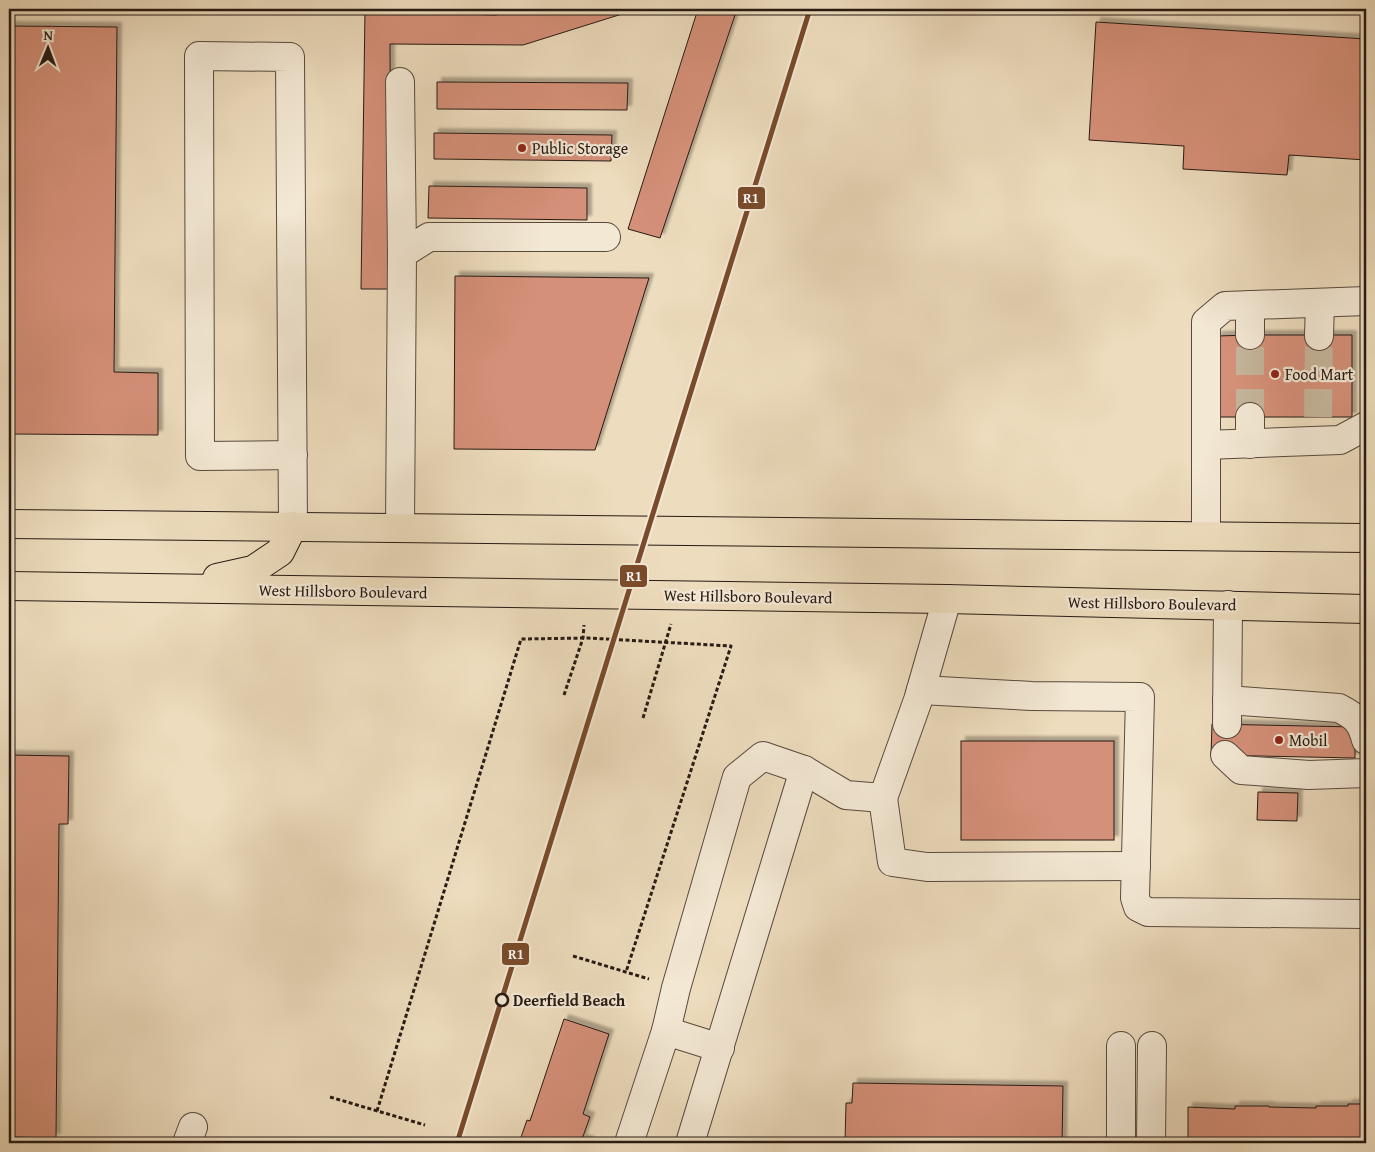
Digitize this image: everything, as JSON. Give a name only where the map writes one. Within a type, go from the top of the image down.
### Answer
[{"type":"main road","points":[[9,524],[1366,538]]},
{"type":"main road","points":[[177,588],[253,570],[280,552],[294,526]]},
{"type":"main road","name":"West Hillsboro Boulevard","points":[[9,586],[947,598],[1366,609]]},
{"type":"lane","points":[[293,455],[200,456],[199,56],[290,57],[294,526]]},
{"type":"lane","points":[[400,82],[402,254],[400,527]]},
{"type":"lane","points":[[402,254],[429,237],[606,237]]},
{"type":"lane","points":[[1206,536],[1206,322],[1224,306],[1366,301]]},
{"type":"lane","points":[[1319,336],[1320,303]]},
{"type":"lane","points":[[1250,305],[1250,335]]},
{"type":"lane","points":[[1250,417],[1250,444]]},
{"type":"lane","points":[[1206,445],[1250,444],[1318,429],[1340,440],[1366,426]]},
{"type":"lane","points":[[947,598],[921,690],[883,798],[892,862],[928,867],[1136,866]]},
{"type":"lane","points":[[1228,605],[1227,712],[1339,708],[1352,715],[1362,725],[1366,740]]},
{"type":"lane","points":[[921,690],[1032,696],[1140,696],[1135,898],[1138,908],[1148,912],[1366,914]]},
{"type":"lane","points":[[629,1143],[666,1031],[676,988],[737,777],[764,756],[804,770],[846,795],[883,798]]},
{"type":"lane","points":[[1225,756],[1241,770],[1309,775],[1366,773]]},
{"type":"lane","points":[[690,1143],[804,770]]},
{"type":"lane","points":[[666,1031],[720,1048]]},
{"type":"lane","points":[[1121,1046],[1121,1143]]},
{"type":"lane","points":[[1151,1143],[1152,1046]]},
{"type":"path","points":[[643,718],[671,624]]},
{"type":"path","points":[[564,695],[583,638],[584,625]]},
{"type":"path","points":[[377,1111],[521,639],[583,638],[731,646],[626,972]]},
{"type":"path","points":[[330,1097],[425,1125]]},
{"type":"building","points":[[520,9],[638,9],[523,45],[390,44],[391,289],[361,289],[365,11],[496,15]]},
{"type":"building","points":[[698,9],[737,9],[660,238],[628,229]]},
{"type":"building","points":[[1096,22],[1366,39],[1366,160],[1289,155],[1287,175],[1183,169],[1184,146],[1089,140]]},
{"type":"building","points":[[9,26],[117,27],[114,372],[158,373],[158,435],[9,434]]},
{"type":"building","points":[[437,82],[628,83],[627,110],[437,109]]},
{"type":"building","points":[[434,133],[612,135],[611,161],[434,159]]},
{"type":"building","points":[[429,186],[587,188],[587,220],[428,218]]},
{"type":"building","points":[[455,276],[649,278],[595,450],[454,449]]},
{"type":"building","points":[[1352,335],[1352,417],[1217,417],[1217,336]]},
{"type":"building","points":[[1212,724],[1355,727],[1355,758],[1211,755]]},
{"type":"building","points":[[961,741],[1114,741],[1114,840],[961,840]]},
{"type":"building","points":[[9,755],[69,756],[68,824],[59,824],[56,1138],[9,1137]]},
{"type":"building","points":[[1258,792],[1298,793],[1297,821],[1257,820]]},
{"type":"building","points":[[564,1019],[609,1034],[583,1114],[590,1117],[582,1139],[590,1141],[589,1143],[519,1143],[527,1120],[530,1121]]},
{"type":"building","points":[[853,1083],[1063,1086],[1062,1143],[845,1143],[846,1103],[852,1103]]},
{"type":"building","points":[[1348,1104],[1364,1104],[1364,1108],[1366,1108],[1366,1143],[1188,1143],[1188,1107],[1235,1109],[1235,1106],[1269,1106],[1316,1108],[1316,1106],[1348,1106]]},
{"type":"tunnel","points":[[1250,335],[1250,417]]},
{"type":"tunnel","points":[[1318,417],[1319,336]]},
{"type":"transit line","name":"R1","points":[[457,1143],[810,9]]},
{"type":"place","name":"Public Storage","points":[[522,148]]},
{"type":"place","name":"Food Mart","points":[[1275,374]]},
{"type":"place","name":"Mobil","points":[[1279,740]]},
{"type":"place","name":"Deerfield Beach","points":[[502,1000]]}]
